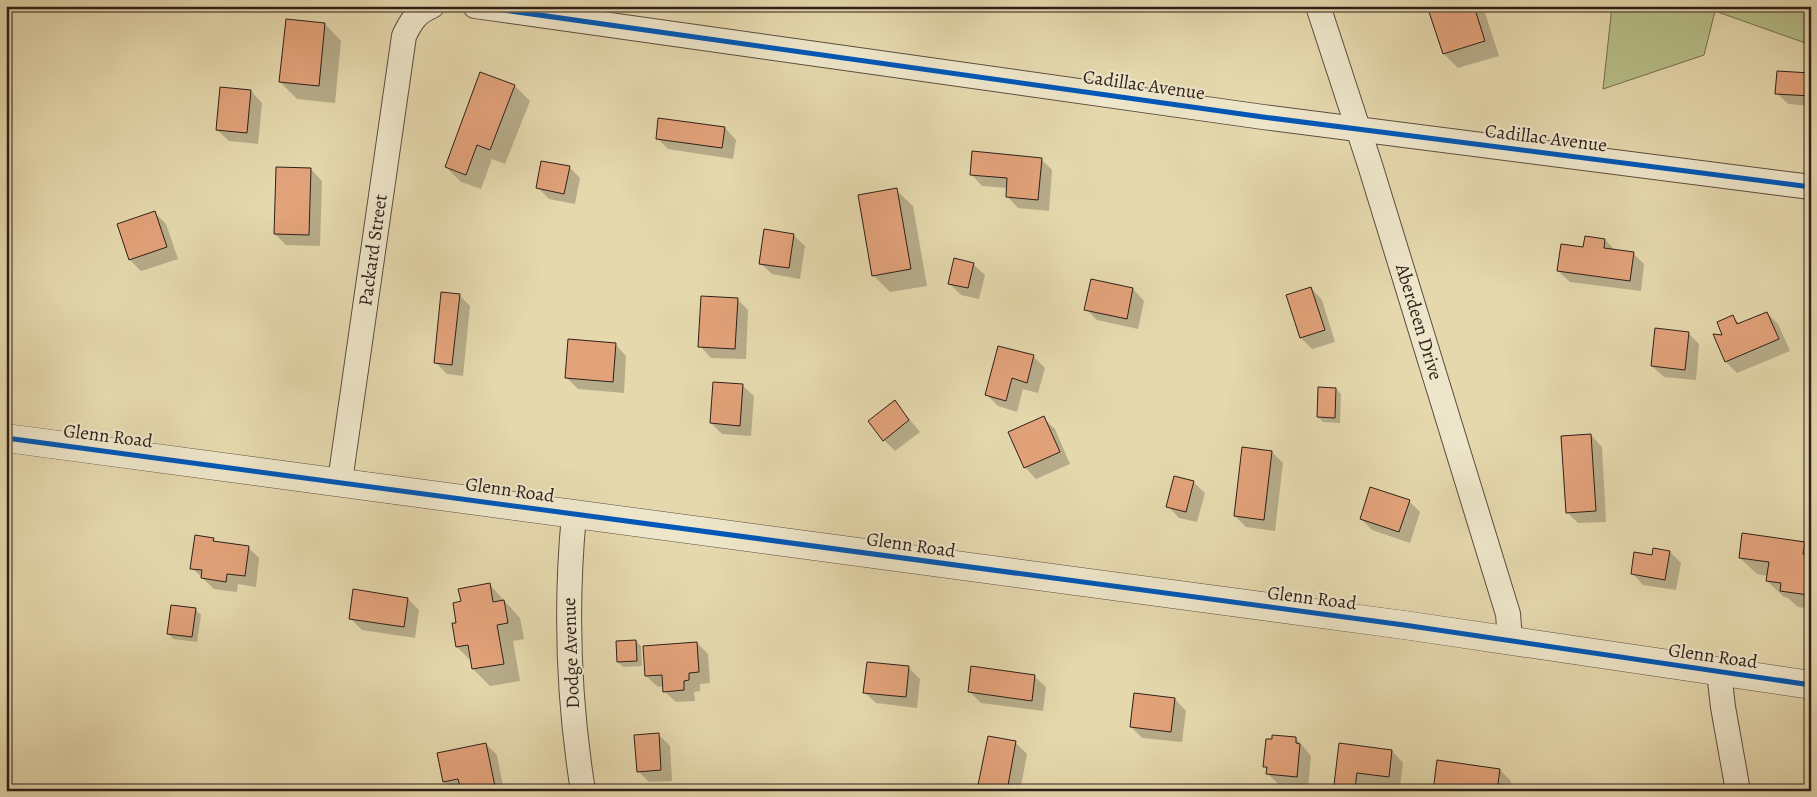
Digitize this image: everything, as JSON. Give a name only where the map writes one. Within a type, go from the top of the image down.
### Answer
[{"type":"street","name":"Packard Street","points":[[340,481],[404,36],[411,20],[422,10],[432,6]]},
{"type":"street","name":"Cadillac Avenue","points":[[474,6],[1358,129],[1811,187]]},
{"type":"street","name":"Aberdeen Drive","points":[[1318,6],[1505,604],[1510,640]]},
{"type":"street","name":"Glenn Road","points":[[6,438],[340,481],[1510,640],[1811,685]]},
{"type":"street","name":"Dodge Avenue","points":[[574,514],[569,589],[568,675],[583,791]]},
{"type":"street","points":[[1720,672],[1723,707],[1738,791]]},
{"type":"green space","points":[[1612,6],[1811,6],[1811,45],[1715,11],[1704,55],[1603,89]]},
{"type":"building","points":[[1427,6],[1474,6],[1485,41],[1443,54]]},
{"type":"building","points":[[286,19],[325,23],[319,86],[279,82]]},
{"type":"building","points":[[1777,71],[1811,73],[1811,96],[1775,94]]},
{"type":"building","points":[[480,72],[515,85],[490,150],[477,145],[466,175],[445,167]]},
{"type":"building","points":[[220,87],[251,90],[247,133],[216,130]]},
{"type":"building","points":[[658,118],[725,127],[722,148],[656,139]]},
{"type":"building","points":[[972,151],[1042,158],[1038,200],[1006,197],[1007,178],[970,175]]},
{"type":"building","points":[[541,161],[570,166],[564,194],[536,188]]},
{"type":"building","points":[[276,167],[311,168],[309,235],[274,234]]},
{"type":"building","points":[[897,188],[911,269],[872,276],[858,195]]},
{"type":"building","points":[[155,211],[167,247],[129,260],[117,224]]},
{"type":"building","points":[[764,229],[794,234],[789,268],[759,264]]},
{"type":"building","points":[[1585,236],[1605,239],[1604,248],[1634,252],[1630,281],[1557,271],[1561,244],[1583,247]]},
{"type":"building","points":[[954,258],[974,263],[968,288],[948,284]]},
{"type":"building","points":[[1091,279],[1133,288],[1127,319],[1084,310]]},
{"type":"building","points":[[1311,287],[1325,330],[1300,338],[1286,295]]},
{"type":"building","points":[[441,292],[460,294],[452,365],[434,363]]},
{"type":"building","points":[[701,296],[738,298],[735,349],[698,347]]},
{"type":"building","points":[[1767,312],[1779,339],[1725,362],[1713,334],[1722,335],[1717,322],[1733,315],[1737,324]]},
{"type":"building","points":[[1655,328],[1689,332],[1685,370],[1651,366]]},
{"type":"building","points":[[568,339],[616,343],[613,382],[565,378]]},
{"type":"building","points":[[998,346],[1034,355],[1027,383],[1012,378],[1006,401],[985,395]]},
{"type":"building","points":[[713,382],[743,384],[740,426],[710,423]]},
{"type":"building","points":[[1318,387],[1336,388],[1335,418],[1317,417]]},
{"type":"building","points":[[895,400],[909,420],[883,441],[868,421]]},
{"type":"building","points":[[1044,416],[1060,452],[1024,468],[1008,432]]},
{"type":"building","points":[[1591,434],[1596,511],[1566,513],[1561,436]]},
{"type":"building","points":[[1242,447],[1272,451],[1264,520],[1234,516]]},
{"type":"building","points":[[1174,476],[1194,481],[1186,512],[1166,507]]},
{"type":"building","points":[[1370,487],[1410,500],[1399,532],[1360,519]]},
{"type":"building","points":[[1742,533],[1805,542],[1803,554],[1811,555],[1808,595],[1780,591],[1781,583],[1766,581],[1769,562],[1739,558]]},
{"type":"building","points":[[195,535],[214,538],[213,541],[249,546],[245,576],[227,574],[226,582],[201,578],[202,570],[190,569]]},
{"type":"building","points":[[1653,548],[1670,551],[1665,580],[1631,574],[1634,552],[1652,555]]},
{"type":"building","points":[[490,583],[493,602],[504,600],[508,623],[497,625],[504,664],[472,669],[468,645],[456,647],[452,623],[456,623],[453,603],[461,601],[458,589]]},
{"type":"building","points":[[353,589],[408,598],[404,627],[349,619]]},
{"type":"building","points":[[171,605],[196,608],[192,637],[167,634]]},
{"type":"building","points":[[636,640],[637,661],[617,662],[616,641]]},
{"type":"building","points":[[697,642],[699,672],[689,673],[689,680],[684,681],[684,690],[663,692],[662,675],[645,676],[643,646]]},
{"type":"building","points":[[867,662],[909,666],[906,697],[863,693]]},
{"type":"building","points":[[971,666],[1035,675],[1032,701],[968,692]]},
{"type":"building","points":[[1134,693],[1175,698],[1171,732],[1130,727]]},
{"type":"building","points":[[659,733],[661,770],[637,772],[634,735]]},
{"type":"building","points":[[1272,735],[1296,737],[1296,743],[1300,744],[1297,777],[1266,774],[1267,767],[1263,767],[1266,739],[1272,739]]},
{"type":"building","points":[[988,736],[1016,741],[1007,791],[978,785]]},
{"type":"building","points":[[486,743],[496,791],[461,791],[458,779],[443,782],[437,753]]},
{"type":"building","points":[[1339,743],[1392,750],[1389,777],[1357,773],[1355,788],[1334,785]]},
{"type":"building","points":[[1437,760],[1500,769],[1497,791],[1433,791]]},
{"type":"cycle path","points":[[475,6],[1263,117],[1811,187]]},
{"type":"cycle path","points":[[6,438],[1404,625],[1811,685]]}]
